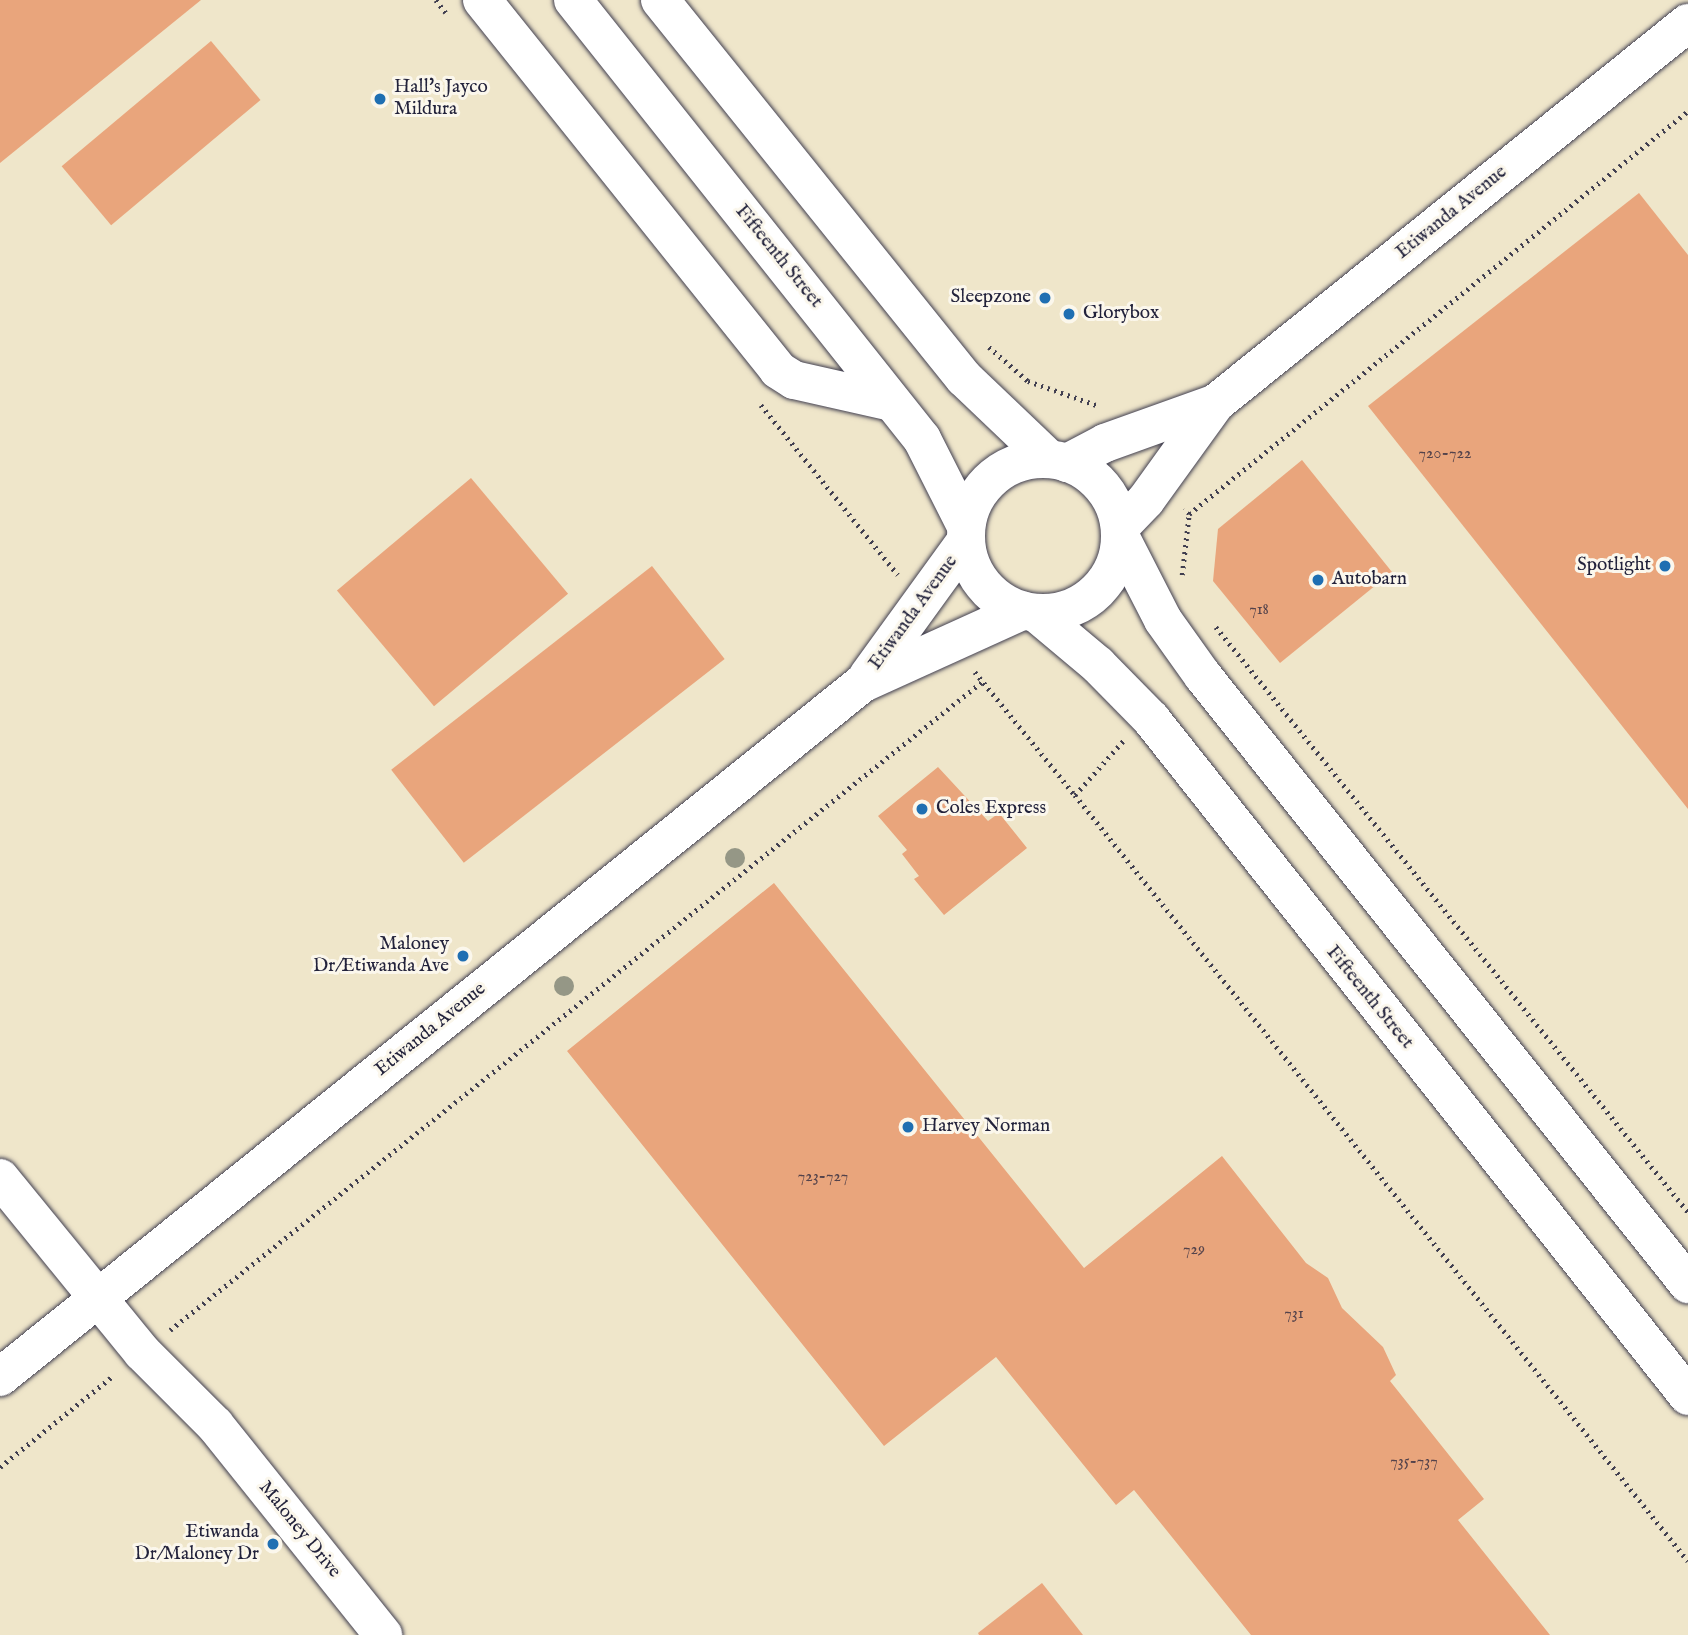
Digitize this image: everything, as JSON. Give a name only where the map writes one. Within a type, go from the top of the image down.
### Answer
[{"type":"main road","points":[[482,0],[778,370],[794,380],[892,402]]},
{"type":"main road","name":"Fifteenth Street","points":[[573,0],[922,439],[965,534]]},
{"type":"main road","points":[[660,0],[964,378],[1058,461],[1103,487],[1120,532],[1163,620],[1203,676],[1688,1284]]},
{"type":"main road","name":"Etiwanda Avenue","points":[[1120,532],[1216,403],[1688,23]]},
{"type":"main road","name":"Etiwanda Avenue","points":[[1058,461],[1216,403]]},
{"type":"main road","points":[[1058,461],[1003,469],[972,503],[965,534],[970,565],[982,585],[1000,601],[1029,612],[1061,612],[1085,601],[1104,584],[1116,561],[1120,532]]},
{"type":"main road","name":"Etiwanda Avenue","points":[[0,1377],[863,684],[922,607],[965,534]]},
{"type":"main road","name":"Fifteenth Street","points":[[1029,612],[1098,665],[1151,719],[1688,1396]]},
{"type":"main road","name":"Etiwanda Avenue","points":[[863,684],[1029,612]]},
{"type":"main road","points":[[0,1156],[106,1292]]},
{"type":"main road","points":[[0,1178],[106,1292]]},
{"type":"main road","name":"Maloney Drive","points":[[106,1292],[383,1635]]},
{"type":"path","points":[[1189,514],[1688,111]]},
{"type":"path","points":[[984,340],[1028,381],[1105,407],[1130,435]]},
{"type":"path","points":[[1162,473],[1189,514],[1181,583]]},
{"type":"path","points":[[1211,621],[1688,1212]]},
{"type":"path","points":[[1203,676],[1234,649]]},
{"type":"path","points":[[0,1467],[983,681],[1688,1561]]},
{"type":"path","points":[[1075,795],[1113,748],[1151,719]]},
{"type":"building","points":[[0,0],[201,0],[0,163]]},
{"type":"building","points":[[211,41],[260,100],[111,225],[62,166]]},
{"type":"building","points":[[1639,193],[1688,255],[1688,809],[1368,406]]},
{"type":"building","points":[[1302,460],[1392,572],[1280,663],[1213,581],[1218,529]]},
{"type":"building","points":[[471,478],[568,594],[434,706],[337,590]]},
{"type":"building","points":[[652,566],[725,659],[464,863],[391,770]]},
{"type":"building","points":[[938,767],[988,821],[999,813],[1027,848],[944,915],[914,879],[919,876],[902,854],[907,850],[878,816]]},
{"type":"building","points":[[774,883],[1084,1268],[1222,1156],[1306,1263],[1328,1278],[1342,1308],[1383,1347],[1396,1375],[1390,1381],[1484,1499],[1458,1520],[1550,1635],[1251,1635],[1134,1490],[1116,1505],[996,1357],[884,1446],[567,1051]]},
{"type":"building","points":[[1042,1583],[1083,1635],[979,1635],[978,1633]]},
{"type":"place","name":"Hall's Jayco Mildura","points":[[380,99]]},
{"type":"place","name":"Sleepzone","points":[[1045,298]]},
{"type":"place","name":"Glorybox","points":[[1069,314]]},
{"type":"place","name":"Spotlight","points":[[1665,566]]},
{"type":"place","name":"Autobarn","points":[[1318,580]]},
{"type":"place","name":"Coles Express","points":[[922,809]]},
{"type":"place","name":"Maloney Dr/Etiwanda Ave","points":[[463,956]]},
{"type":"place","name":"Harvey Norman","points":[[908,1127]]},
{"type":"place","name":"Etiwanda Dr/Maloney Dr","points":[[273,1544]]}]
